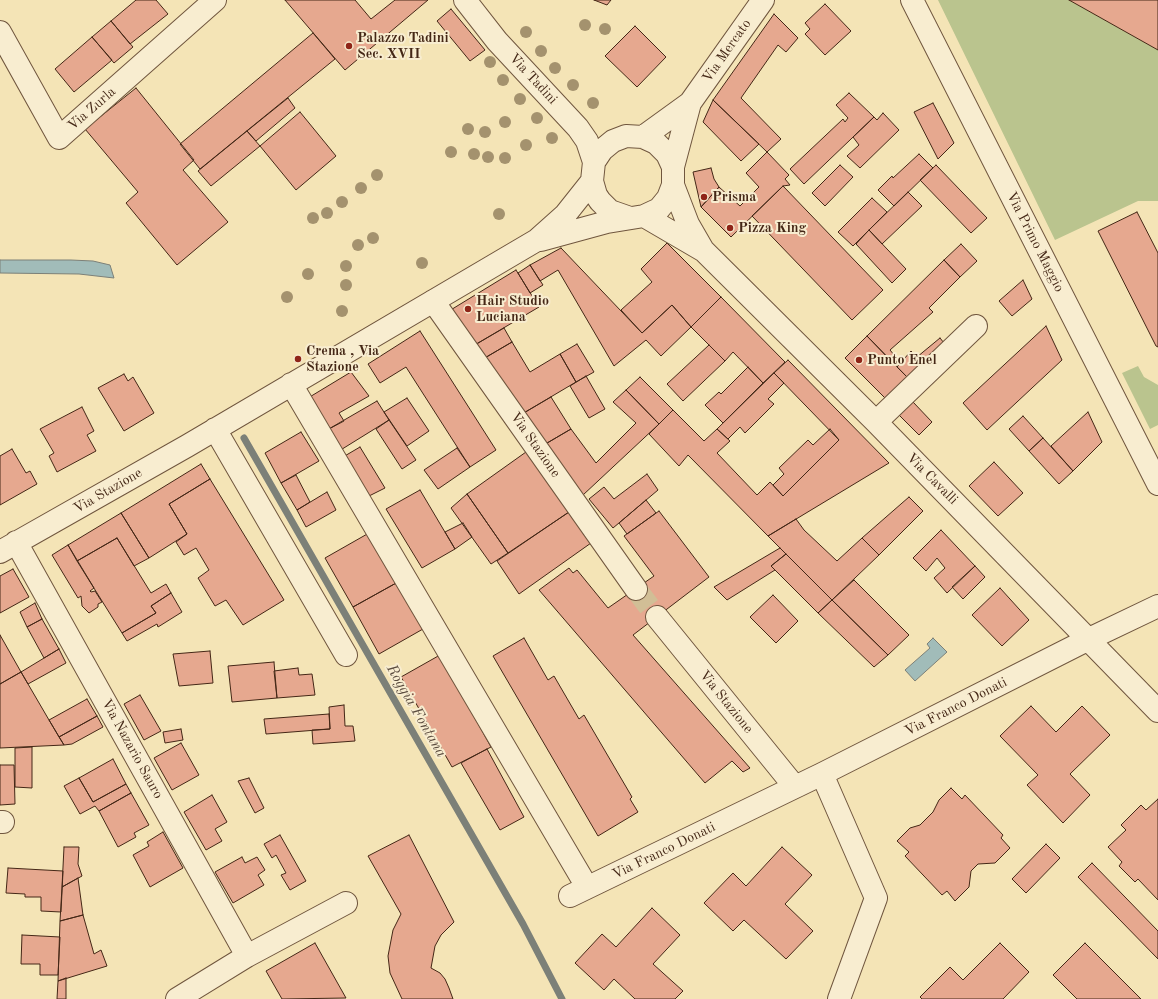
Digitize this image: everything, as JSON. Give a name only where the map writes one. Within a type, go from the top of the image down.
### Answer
[{"type":"street","name":"Via Zurla","points":[[0,32],[59,138],[215,0]]},
{"type":"street","name":"Via Tadini","points":[[465,0],[497,41],[578,128],[587,141],[593,172]]},
{"type":"street","name":"Via Mercato","points":[[643,137],[690,102],[763,0]]},
{"type":"street","name":"Via Primo Maggio","points":[[912,0],[1158,484]]},
{"type":"street","name":"Via Mercato","points":[[673,176],[690,102]]},
{"type":"street","points":[[626,136],[643,137],[656,143],[667,154],[673,176],[668,198],[659,209],[637,217],[610,211],[596,195],[593,172],[602,150],[613,141],[626,136]]},
{"type":"street","name":"Via Stazione","points":[[8,547],[216,429],[538,240],[565,216],[593,172]]},
{"type":"street","name":"Via Cavalli","points":[[673,176],[688,224],[704,251],[876,422],[1158,711]]},
{"type":"street","name":"Via Stazione","points":[[538,240],[606,222],[637,217]]},
{"type":"street","name":"Via Cavalli","points":[[637,217],[704,251]]},
{"type":"street","name":"Via Stazione","points":[[433,301],[636,589]]},
{"type":"street","points":[[876,422],[976,326]]},
{"type":"street","name":"Via Franco Donati","points":[[291,384],[579,892],[822,774],[1089,639],[1158,606]]},
{"type":"street","points":[[216,429],[346,655]]},
{"type":"street","name":"Via Nazario Sauro","points":[[8,547],[247,956]]},
{"type":"street","name":"Via Stazione","points":[[657,617],[795,787]]},
{"type":"street","points":[[822,774],[876,898],[839,999]]},
{"type":"street","points":[[177,999],[247,956],[346,903]]},
{"type":"green space","points":[[938,0],[1069,0],[1158,50],[1158,201],[1138,201],[1055,240]]},
{"type":"green space","points":[[1138,366],[1144,377],[1158,385],[1158,425],[1150,429],[1122,373]]},
{"type":"water","points":[[0,260],[93,261],[110,265],[114,278],[79,274],[0,273]]},
{"type":"water","points":[[933,638],[947,652],[915,681],[905,670],[930,648],[927,644]]},
{"type":"building","points":[[136,0],[156,0],[168,14],[130,44],[111,21]]},
{"type":"building","name":"Palazzo Tadini Sec. XVII","points":[[285,0],[355,0],[371,19],[395,0],[428,0],[345,70]]},
{"type":"building","points":[[594,0],[611,0],[607,5]]},
{"type":"building","points":[[1069,0],[1158,0],[1158,50]]},
{"type":"building","points":[[825,4],[851,31],[825,55],[805,34],[810,29],[805,23]]},
{"type":"building","points":[[451,9],[485,50],[470,61],[437,21]]},
{"type":"building","points":[[774,14],[798,38],[786,52],[778,45],[741,98],[781,139],[767,152],[713,100]]},
{"type":"building","points":[[111,21],[133,47],[114,63],[92,37]]},
{"type":"building","points":[[635,26],[666,57],[637,87],[605,56]]},
{"type":"building","points":[[313,33],[335,59],[200,169],[180,144]]},
{"type":"building","points":[[92,37],[112,60],[74,92],[55,69]]},
{"type":"building","points":[[136,88],[194,160],[183,170],[228,222],[177,265],[126,203],[138,192],[85,129]]},
{"type":"building","points":[[849,93],[874,117],[804,184],[790,169],[843,119],[845,122],[848,118],[836,105]]},
{"type":"building","points":[[288,98],[295,108],[256,141],[247,131]]},
{"type":"building","points":[[713,100],[759,144],[741,161],[703,122]]},
{"type":"building","points":[[933,103],[954,143],[938,159],[914,112]]},
{"type":"building","points":[[300,112],[336,156],[296,190],[260,146]]},
{"type":"building","points":[[883,113],[899,130],[860,168],[847,156],[859,145],[853,137],[874,117],[877,120]]},
{"type":"building","points":[[247,131],[260,146],[211,186],[198,171]]},
{"type":"building","points":[[767,152],[789,175],[785,179],[790,185],[783,186],[731,237],[701,207],[719,187],[740,206],[759,187],[746,173]]},
{"type":"building","points":[[919,154],[933,168],[894,206],[878,190],[892,176],[893,178]]},
{"type":"building","points":[[840,165],[853,177],[825,206],[812,193]]},
{"type":"building","points":[[936,165],[987,218],[971,233],[920,180]]},
{"type":"building","name":"Prisma","points":[[711,168],[714,179],[719,187],[701,207],[693,172]]},
{"type":"building","points":[[783,186],[883,290],[852,320],[752,216]]},
{"type":"building","points":[[908,192],[922,206],[882,244],[869,230]]},
{"type":"building","points":[[872,198],[887,212],[853,246],[838,232]]},
{"type":"building","points":[[1137,212],[1158,253],[1158,347],[1156,346],[1098,231]]},
{"type":"building","points":[[869,230],[906,269],[892,283],[856,244]]},
{"type":"building","points":[[667,243],[721,297],[691,327],[672,305],[642,333],[621,310],[652,282],[641,269]]},
{"type":"building","points":[[961,244],[977,261],[960,277],[944,260]]},
{"type":"building","points":[[561,248],[642,333],[672,305],[691,327],[661,356],[646,340],[614,366],[558,270],[540,281],[530,265]]},
{"type":"building","points":[[944,260],[960,277],[929,308],[933,312],[890,350],[895,356],[890,360],[867,336]]},
{"type":"building","points":[[530,265],[543,285],[530,293],[518,273]]},
{"type":"building","points":[[516,270],[539,307],[473,346],[449,311]]},
{"type":"building","points":[[1023,280],[1032,299],[1012,316],[999,301]]},
{"type":"building","points":[[721,297],[785,362],[763,383],[733,352],[725,361],[691,327]]},
{"type":"building","points":[[1046,326],[1062,360],[987,430],[963,403]]},
{"type":"building","points":[[504,328],[512,342],[483,359],[473,346]]},
{"type":"building","points":[[420,331],[496,450],[470,467],[406,367],[380,383],[368,364]]},
{"type":"building","points":[[867,336],[908,378],[886,399],[845,358]]},
{"type":"building","points":[[940,338],[944,343],[908,378],[897,367],[911,351],[917,357]]},
{"type":"building","points":[[512,342],[530,372],[560,354],[576,382],[522,414],[483,359]]},
{"type":"building","points":[[577,344],[594,372],[576,382],[560,354]]},
{"type":"building","points":[[709,345],[725,361],[683,401],[667,384]]},
{"type":"building","points":[[788,360],[889,463],[768,536],[688,455],[679,466],[649,434],[673,410],[704,441],[717,429],[730,441],[717,453],[757,495],[770,482],[783,496],[839,440],[774,373]]},
{"type":"building","points":[[748,367],[763,383],[723,423],[705,405],[719,392],[721,394]]},
{"type":"building","points":[[351,372],[369,396],[339,413],[344,421],[327,430],[308,398]]},
{"type":"building","points":[[774,373],[784,383],[768,399],[774,404],[745,433],[740,427],[728,439],[717,429]]},
{"type":"building","points":[[124,374],[128,381],[133,377],[154,413],[124,431],[98,388]]},
{"type":"building","points":[[586,376],[605,409],[589,418],[570,386]]},
{"type":"building","points":[[640,377],[673,410],[659,424],[626,390]]},
{"type":"building","points":[[626,390],[659,424],[583,495],[542,446],[571,429],[596,463],[636,423],[613,402]]},
{"type":"building","points":[[551,397],[571,429],[542,446],[522,414]]},
{"type":"building","points":[[407,398],[429,431],[407,446],[384,412]]},
{"type":"building","points":[[377,401],[389,420],[339,451],[327,430]]},
{"type":"building","points":[[913,402],[932,422],[919,435],[899,415]]},
{"type":"building","points":[[82,407],[94,431],[87,435],[96,451],[57,472],[49,456],[54,453],[40,429]]},
{"type":"building","points":[[1088,412],[1102,442],[1073,471],[1051,446]]},
{"type":"building","points":[[1023,416],[1043,438],[1029,451],[1009,429]]},
{"type":"building","points":[[389,420],[416,460],[402,469],[376,429]]},
{"type":"building","points":[[830,429],[839,440],[783,496],[773,485],[784,474],[779,468],[808,440],[813,445]]},
{"type":"building","points":[[301,432],[319,461],[281,483],[265,453]]},
{"type":"building","points":[[1043,438],[1073,471],[1059,484],[1029,451]]},
{"type":"building","points":[[360,447],[385,488],[367,497],[343,457]]},
{"type":"building","points":[[457,448],[470,467],[438,489],[424,470]]},
{"type":"building","points":[[12,449],[26,473],[30,471],[37,484],[0,505],[0,456]]},
{"type":"building","points":[[526,452],[569,512],[508,553],[467,494]]},
{"type":"building","points":[[994,462],[1023,493],[998,516],[969,486]]},
{"type":"building","points":[[201,464],[210,479],[169,504],[187,534],[149,558],[121,513]]},
{"type":"building","points":[[647,474],[658,490],[613,528],[589,499],[604,487],[614,499]]},
{"type":"building","points":[[296,475],[310,502],[297,510],[281,483]]},
{"type":"building","points":[[210,479],[284,600],[243,625],[226,600],[215,606],[198,578],[209,570],[196,548],[184,555],[176,542],[187,534],[169,504]]},
{"type":"building","points":[[420,490],[455,549],[422,568],[386,509]]},
{"type":"building","points":[[327,492],[336,510],[306,527],[297,510]]},
{"type":"building","points":[[467,494],[508,553],[491,564],[451,508]]},
{"type":"building","points":[[909,497],[923,511],[879,555],[862,538]]},
{"type":"building","points":[[646,500],[656,513],[627,534],[619,523]]},
{"type":"building","points":[[659,511],[709,577],[633,635],[750,768],[743,772],[732,761],[705,783],[539,590],[569,568],[573,573],[577,570],[608,608],[654,576],[624,536]]},
{"type":"building","points":[[569,512],[591,543],[519,594],[497,561]]},
{"type":"building","points":[[121,513],[149,558],[134,566],[117,538],[77,561],[68,545]]},
{"type":"building","points":[[796,519],[804,530],[837,561],[862,538],[879,555],[832,600],[768,536]]},
{"type":"building","points":[[463,523],[472,537],[455,549],[445,532]]},
{"type":"building","points":[[941,530],[975,566],[947,593],[934,578],[945,568],[937,558],[926,571],[913,558]]},
{"type":"building","points":[[369,533],[398,582],[353,607],[325,558]]},
{"type":"building","points":[[117,538],[151,593],[166,584],[171,593],[151,606],[156,613],[122,633],[77,561]]},
{"type":"building","points":[[68,545],[94,588],[90,591],[95,591],[102,602],[98,604],[98,607],[89,613],[82,606],[81,596],[78,598],[52,555]]},
{"type":"building","points":[[780,548],[786,554],[771,566],[775,570],[727,600],[714,587]]},
{"type":"building","points":[[786,554],[832,600],[818,613],[771,566]]},
{"type":"building","points":[[975,566],[985,577],[963,599],[952,587]]},
{"type":"building","points":[[13,569],[29,597],[0,613],[0,576]]},
{"type":"building","points":[[854,580],[909,635],[888,655],[832,600]]},
{"type":"building","points":[[398,582],[423,629],[379,654],[353,607]]},
{"type":"building","points":[[1000,588],[1029,620],[1002,646],[972,615]]},
{"type":"building","points":[[171,593],[182,612],[158,627],[157,624],[127,641],[122,633],[156,613],[151,606]]},
{"type":"building","points":[[773,595],[798,621],[776,643],[750,617]]},
{"type":"building","points":[[832,600],[888,655],[874,667],[818,613]]},
{"type":"building","points":[[35,603],[42,619],[27,627],[20,612]]},
{"type":"building","points":[[42,619],[59,649],[44,658],[27,627]]},
{"type":"building","points":[[0,635],[21,672],[0,684]]},
{"type":"building","points":[[524,638],[548,680],[554,676],[579,719],[584,715],[632,797],[630,799],[638,812],[598,836],[493,656]]},
{"type":"building","points":[[59,649],[66,663],[28,684],[21,672]]},
{"type":"building","points":[[210,651],[213,683],[179,686],[173,654]]},
{"type":"building","points":[[440,655],[491,747],[452,767],[401,677]]},
{"type":"building","points":[[274,662],[277,698],[232,702],[228,666]]},
{"type":"building","points":[[298,668],[299,675],[312,674],[315,695],[277,698],[274,671]]},
{"type":"building","points":[[21,672],[64,745],[0,748],[0,684]]},
{"type":"building","points":[[140,695],[161,731],[144,740],[124,704]]},
{"type":"building","points":[[87,699],[97,716],[59,737],[49,720]]},
{"type":"building","points":[[344,705],[345,726],[353,726],[355,741],[313,744],[312,730],[330,729],[329,707]]},
{"type":"building","points":[[1031,706],[1056,732],[1082,706],[1110,735],[1070,774],[1090,795],[1063,823],[1027,785],[1038,775],[1000,736]]},
{"type":"building","points":[[329,714],[330,729],[266,734],[264,719]]},
{"type":"building","points":[[97,716],[103,727],[72,744],[64,745],[59,737]]},
{"type":"building","points":[[181,729],[183,740],[165,743],[163,732]]},
{"type":"building","points":[[181,743],[199,775],[172,790],[154,758]]},
{"type":"building","points":[[32,747],[32,788],[15,787],[15,748]]},
{"type":"building","points":[[487,749],[524,817],[500,830],[461,763]]},
{"type":"building","points":[[113,759],[126,784],[93,802],[79,778]]},
{"type":"building","points":[[0,765],[14,765],[15,804],[0,805]]},
{"type":"building","points":[[79,778],[93,802],[126,784],[131,793],[99,811],[95,806],[80,814],[64,786]]},
{"type":"building","points":[[249,778],[264,808],[255,813],[238,781]]},
{"type":"building","points":[[951,788],[962,799],[965,795],[1003,835],[1001,838],[1010,848],[995,863],[978,864],[971,871],[969,887],[955,901],[947,891],[942,895],[905,856],[909,852],[897,841],[910,828],[920,825],[933,812],[939,800]]},
{"type":"building","points":[[131,793],[149,825],[134,833],[136,837],[118,847],[99,811]]},
{"type":"building","points":[[212,795],[227,822],[215,829],[222,841],[206,850],[184,812]]},
{"type":"building","points":[[1158,799],[1158,900],[1138,879],[1135,882],[1119,866],[1122,862],[1108,847],[1126,830],[1121,825],[1141,805],[1146,810]]},
{"type":"building","points":[[163,832],[183,868],[150,887],[133,855],[149,846],[147,842]]},
{"type":"building","points":[[280,835],[306,881],[290,890],[281,875],[286,873],[276,855],[272,858],[264,844]]},
{"type":"building","points":[[409,835],[454,922],[441,935],[435,946],[431,968],[440,973],[445,979],[453,999],[402,999],[390,973],[388,956],[393,930],[401,914],[368,856]]},
{"type":"building","points":[[1046,844],[1060,858],[1026,893],[1012,879]]},
{"type":"building","points":[[64,847],[79,847],[78,864],[82,876],[62,887]]},
{"type":"building","points":[[782,847],[812,875],[785,904],[813,931],[786,959],[744,920],[733,931],[704,903],[733,873],[746,886]]},
{"type":"building","points":[[242,857],[245,863],[257,857],[265,870],[258,875],[264,885],[233,903],[215,872]]},
{"type":"building","points":[[1092,863],[1158,931],[1158,959],[1078,877]]},
{"type":"building","points":[[8,868],[63,871],[61,912],[41,911],[41,897],[25,897],[25,894],[6,893]]},
{"type":"building","points":[[78,878],[83,915],[60,921],[62,887]]},
{"type":"building","points":[[652,908],[680,935],[653,964],[683,991],[675,999],[635,999],[614,979],[604,990],[575,963],[602,934],[616,947]]},
{"type":"building","points":[[83,915],[94,954],[101,950],[107,966],[58,981],[60,921]]},
{"type":"building","points":[[22,935],[60,937],[58,975],[40,975],[40,964],[21,964]]},
{"type":"building","points":[[315,943],[346,998],[282,999],[266,971]]},
{"type":"building","points":[[1000,943],[1029,972],[1003,999],[922,999],[920,997],[950,967],[963,980]]},
{"type":"building","points":[[1085,943],[1141,999],[1077,999],[1053,975]]},
{"type":"building","points":[[66,978],[66,999],[57,999],[58,981]]},
{"type":"waterway","name":"Roggia Fontana","points":[[244,438],[523,924],[562,999]]},
{"type":"tunnel","points":[[636,589],[657,617]]},
{"type":"place","name":"Palazzo Tadini Sec. XVII","points":[[349,46]]},
{"type":"place","name":"Prisma","points":[[704,197]]},
{"type":"place","name":"Pizza King","points":[[730,228]]},
{"type":"place","name":"Hair Studio Luciana","points":[[468,309]]},
{"type":"place","name":"Crema , Via Stazione","points":[[298,359]]},
{"type":"place","name":"Punto Enel","points":[[859,360]]}]
